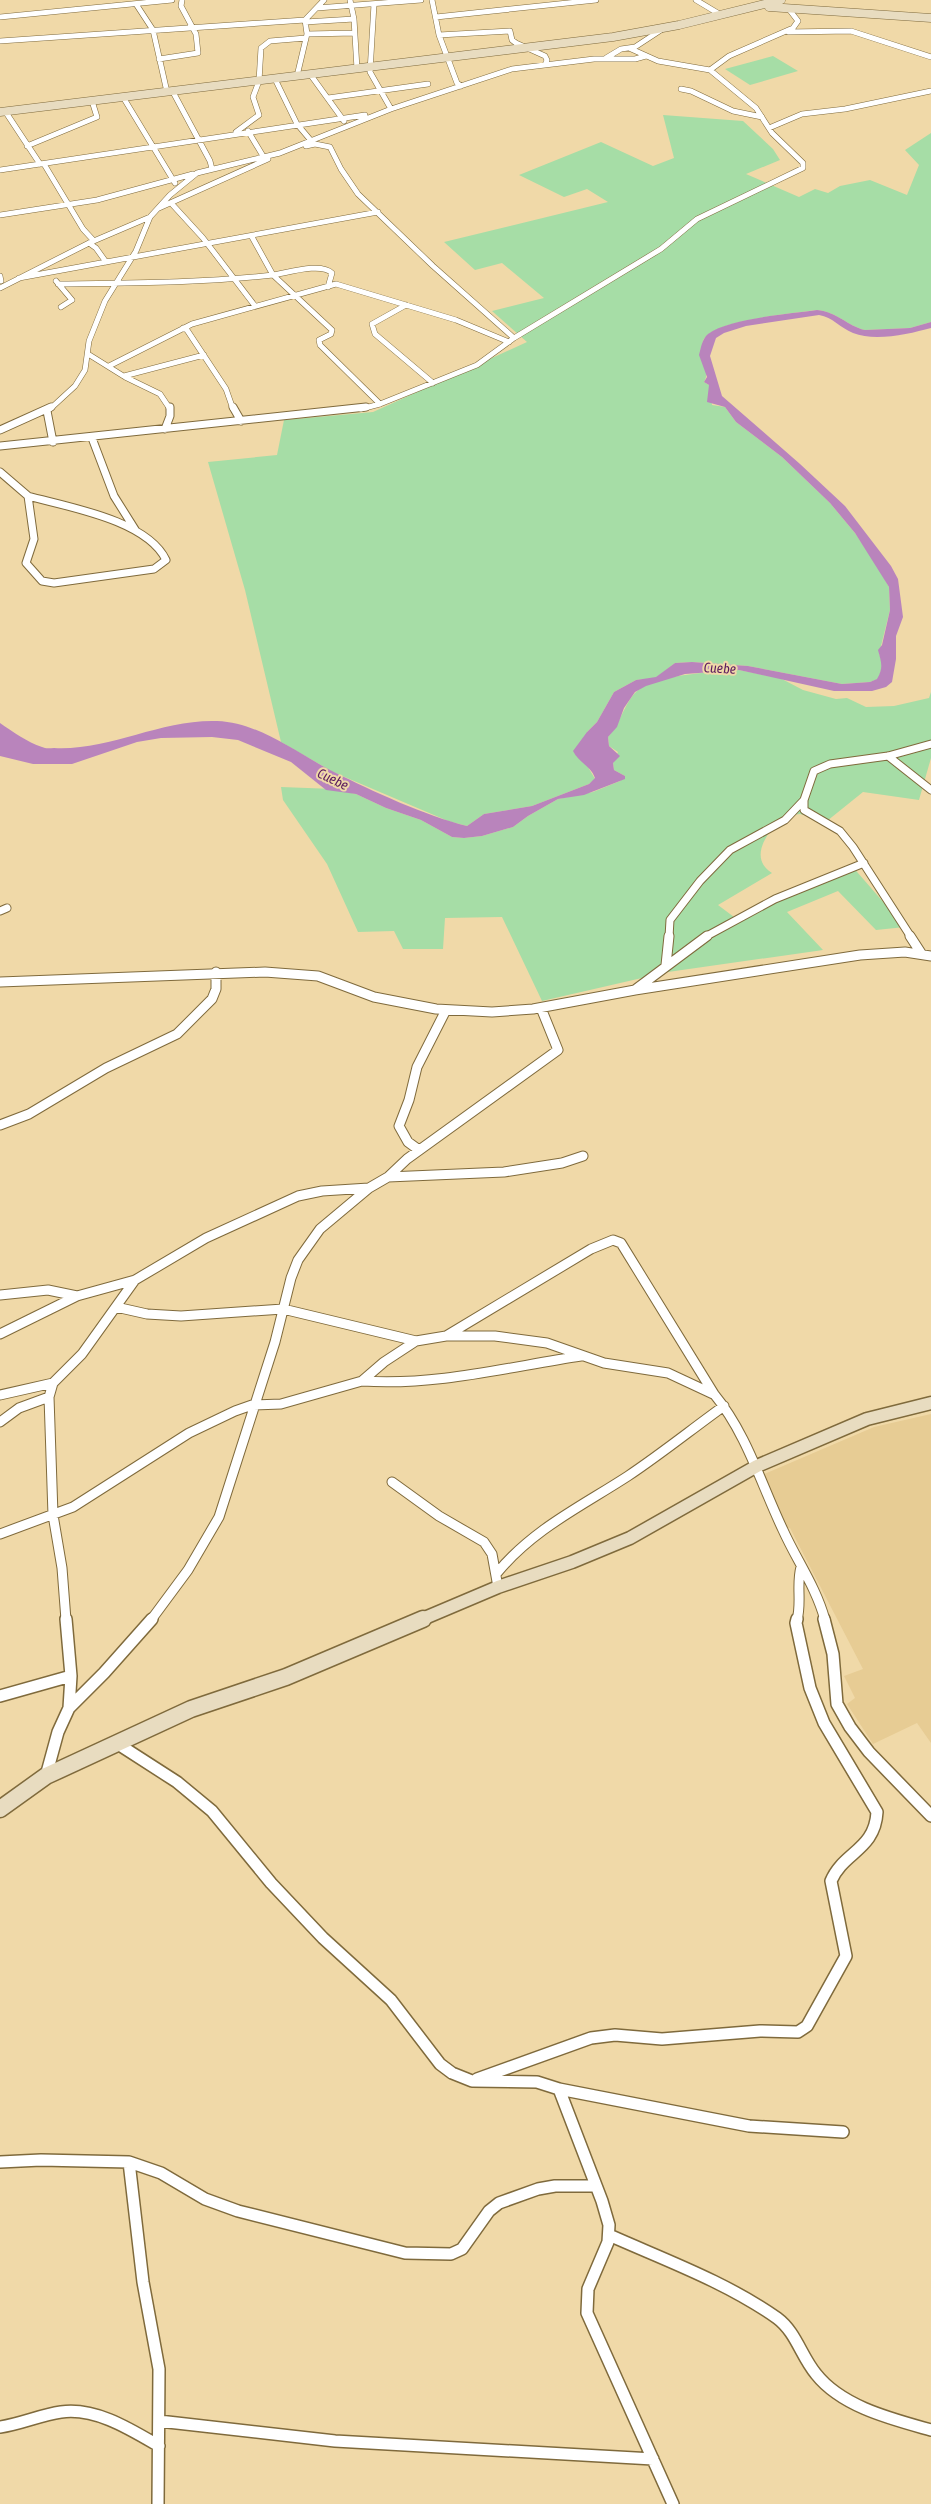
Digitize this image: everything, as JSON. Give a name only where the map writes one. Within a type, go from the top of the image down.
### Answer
[{"type":"street","points":[[112,7],[113,0]]},
{"type":"street","points":[[0,17],[172,0]]},
{"type":"street","points":[[159,59],[197,54],[198,43],[195,27],[182,6],[182,0]]},
{"type":"street","points":[[297,76],[306,36],[305,21],[324,0]]},
{"type":"street","points":[[317,8],[351,3],[374,4],[421,0]]},
{"type":"street","points":[[432,0],[439,34],[459,84]]},
{"type":"street","points":[[436,17],[596,0]]},
{"type":"street","points":[[696,0],[721,15]]},
{"type":"street","points":[[528,48],[664,28],[781,0]]},
{"type":"street","points":[[351,3],[354,19],[357,69]]},
{"type":"street","points":[[136,4],[153,30],[159,59],[170,92],[212,169]]},
{"type":"street","points":[[374,4],[371,77],[391,109]]},
{"type":"street","points":[[757,6],[931,18]]},
{"type":"street","points":[[787,32],[798,21],[788,8]]},
{"type":"street","points":[[0,41],[195,27],[354,19]]},
{"type":"street","points":[[606,58],[621,49],[633,48],[664,28]]},
{"type":"street","points":[[439,34],[507,30],[512,33],[512,40],[517,46]]},
{"type":"street","points":[[710,70],[719,60],[736,50],[787,32],[851,31],[931,57]]},
{"type":"street","points":[[232,134],[260,115],[253,97],[259,81],[261,48],[265,44],[306,36],[355,34]]},
{"type":"street","points":[[106,262],[42,164],[3,112],[357,69],[517,46],[528,48],[545,56],[547,60],[546,65]]},
{"type":"street","points":[[0,446],[355,410],[380,404],[477,366],[512,340],[661,249],[697,219],[803,168],[803,163],[769,128],[749,101],[710,70],[646,56],[633,48]]},
{"type":"street","points":[[156,209],[171,204],[280,153],[312,143],[345,126],[459,84],[512,69],[606,58],[632,59],[646,56]]},
{"type":"street","points":[[310,74],[343,118],[345,126]]},
{"type":"street","points":[[275,79],[297,124],[312,143],[326,146],[332,150],[341,169],[358,194],[512,340]]},
{"type":"street","points":[[328,98],[428,84]]},
{"type":"street","points":[[681,89],[691,91],[733,111],[762,117]]},
{"type":"street","points":[[769,128],[802,114],[845,110],[931,91]]},
{"type":"street","points":[[123,98],[154,145],[171,179],[178,187]]},
{"type":"street","points":[[27,146],[97,118],[92,101]]},
{"type":"street","points":[[0,170],[96,157],[154,145],[383,112]]},
{"type":"street","points":[[248,131],[263,156]]},
{"type":"street","points":[[0,215],[69,205],[280,153]]},
{"type":"street","points":[[0,430],[47,411],[78,382],[85,370],[93,327],[114,282],[132,257],[147,228],[150,217],[178,187],[197,173]]},
{"type":"street","points":[[171,204],[195,226],[235,278],[242,291],[256,306]]},
{"type":"street","points":[[19,278],[52,274],[132,257],[209,245],[368,214],[376,210]]},
{"type":"street","points":[[0,288],[92,242],[150,217]]},
{"type":"street","points":[[252,236],[273,275],[292,295],[332,330],[331,334],[319,340],[320,345],[380,404]]},
{"type":"street","points":[[61,285],[235,278],[273,275],[300,269],[325,268],[332,273],[328,287]]},
{"type":"street","points":[[52,274],[72,300],[61,307]]},
{"type":"street","points":[[0,279],[11,283]]},
{"type":"street","points":[[109,366],[192,324],[292,295],[342,284],[463,322],[496,337],[512,340]]},
{"type":"street","points":[[406,305],[372,324],[375,334],[434,383]]},
{"type":"street","points":[[185,329],[226,389],[234,411],[241,421]]},
{"type":"street","points":[[496,337],[500,348]]},
{"type":"street","points":[[88,354],[124,376],[154,391],[166,400],[169,404],[171,416],[165,429]]},
{"type":"street","points":[[124,376],[204,355]]},
{"type":"street","points":[[47,411],[53,442]]},
{"type":"street","points":[[220,423],[234,411]]},
{"type":"street","points":[[171,416],[186,427]]},
{"type":"street","points":[[92,438],[114,496],[136,531]]},
{"type":"street","points":[[0,472],[28,496],[93,513],[136,531],[153,542],[166,556],[165,563],[154,569],[101,578],[46,583],[36,577],[26,563],[34,539],[28,496]]},
{"type":"street","points":[[921,954],[877,887],[864,863],[840,831],[804,810],[804,800],[814,772],[830,764],[888,756],[931,744]]},
{"type":"street","points":[[888,756],[931,790]]},
{"type":"street","points":[[666,965],[670,920],[700,881],[730,850],[785,820],[804,800]]},
{"type":"street","points":[[635,990],[707,936],[797,888],[864,863]]},
{"type":"street","points":[[0,982],[216,972],[264,972],[318,976],[374,997],[446,1010],[492,1012],[541,1008],[635,990],[860,955],[905,952],[931,956]]},
{"type":"street","points":[[0,1125],[29,1114],[106,1068],[178,1034],[212,999],[216,989],[216,972]]},
{"type":"street","points":[[69,1708],[104,1674],[161,1608],[206,1541],[224,1506],[240,1456],[252,1405],[278,1332],[290,1280],[308,1245],[333,1215],[369,1188],[388,1177],[419,1150],[558,1050],[541,1008]]},
{"type":"street","points":[[419,1150],[408,1142],[399,1126],[409,1100],[417,1066],[446,1010]]},
{"type":"street","points":[[388,1177],[504,1172],[562,1163],[583,1156]]},
{"type":"street","points":[[0,1334],[77,1296],[135,1280],[206,1238],[277,1203],[322,1191],[369,1188]]},
{"type":"street","points":[[446,1336],[591,1249],[617,1240],[714,1394],[724,1406],[757,1466],[777,1517],[819,1598],[830,1638],[837,1704],[850,1727],[869,1752],[931,1816]]},
{"type":"street","points":[[46,1776],[69,1708],[71,1676],[62,1568],[53,1515],[48,1397],[53,1383],[82,1354],[135,1280]]},
{"type":"street","points":[[0,1295],[48,1290],[77,1296]]},
{"type":"street","points":[[116,1307],[147,1314],[181,1316],[283,1309],[416,1341],[446,1336],[495,1336],[547,1343],[604,1363],[668,1373],[714,1394]]},
{"type":"street","points":[[362,1381],[384,1362],[416,1341]]},
{"type":"street","points":[[0,1534],[73,1507],[190,1433],[252,1405],[281,1404],[362,1381],[416,1383],[463,1378],[548,1360],[584,1356]]},
{"type":"street","points":[[0,1396],[53,1383]]},
{"type":"street","points":[[0,1422],[19,1408],[48,1397]]},
{"type":"street","points":[[0,1809],[46,1776],[191,1709],[286,1677],[498,1580],[572,1562],[630,1538],[757,1466],[867,1419],[931,1403]]},
{"type":"street","points":[[498,1580],[510,1555],[525,1541],[568,1511],[620,1481],[724,1406]]},
{"type":"street","points":[[392,1482],[439,1516],[484,1542],[492,1554],[498,1580]]},
{"type":"street","points":[[472,2081],[590,2038],[615,2036],[662,2039],[760,2030],[798,2032],[808,2026],[846,1956],[831,1881],[832,1876],[872,1836],[878,1826],[877,1812],[824,1723],[810,1688],[796,1623],[800,1608],[798,1577],[802,1568]]},
{"type":"street","points":[[0,1696],[71,1676]]},
{"type":"street","points":[[118,1744],[183,1786],[212,1811],[271,1883],[317,1931],[391,2000],[440,2064],[452,2073],[472,2081],[537,2082],[558,2089],[749,2126],[843,2132]]},
{"type":"street","points":[[558,2089],[596,2186],[606,2216],[609,2235],[586,2293],[587,2313],[673,2504]]},
{"type":"street","points":[[0,2162],[41,2160],[129,2162],[161,2172],[205,2199],[238,2211],[405,2253],[451,2254],[462,2249],[489,2211],[500,2203],[538,2189],[555,2186],[596,2186]]},
{"type":"street","points":[[129,2162],[143,2282],[159,2369],[158,2504]]},
{"type":"street","points":[[609,2235],[724,2287],[777,2318],[794,2334],[816,2375],[832,2388],[875,2412],[931,2430]]},
{"type":"street","points":[[0,2427],[18,2425],[69,2410],[86,2412],[159,2446]]},
{"type":"street","points":[[159,2421],[335,2441],[653,2459]]},
{"type":"shaded area","points":[[931,1414],[931,1743],[917,1723],[873,1744],[847,1704],[855,1698],[844,1676],[863,1669],[790,1528],[784,1529],[762,1475],[874,1427]]},
{"type":"green space","points":[[773,56],[798,71],[750,85],[725,69]]},
{"type":"green space","points":[[663,115],[743,121],[773,149],[780,160],[746,174],[799,197],[815,189],[828,193],[840,186],[870,180],[907,195],[919,165],[905,150],[931,133],[931,322],[910,328],[865,330],[831,313],[817,310],[755,319],[721,328],[709,334],[703,341],[702,346],[706,368],[704,382],[709,385],[712,405],[725,407],[736,422],[782,457],[830,503],[855,533],[889,587],[890,610],[879,654],[882,663],[881,673],[878,679],[870,682],[842,684],[748,666],[692,662],[675,663],[656,678],[636,680],[614,692],[597,722],[587,732],[588,767],[595,779],[589,784],[532,806],[484,814],[467,826],[448,821],[333,772],[281,742],[245,590],[208,462],[277,455],[284,420],[373,412],[527,342],[492,311],[544,298],[502,263],[475,270],[444,242],[608,202],[587,189],[564,197],[519,175],[601,142],[653,166],[674,158]]},
{"type":"green space","points":[[739,670],[780,678],[803,690],[836,699],[847,698],[866,707],[894,706],[929,698],[931,692],[931,758],[919,800],[863,792],[827,821],[800,814],[783,816],[767,836],[761,852],[761,859],[765,867],[772,873],[718,905],[738,920],[851,865],[905,927],[876,930],[838,891],[787,912],[823,950],[668,972],[542,1001],[502,917],[445,918],[443,949],[403,949],[394,931],[358,932],[327,864],[283,800],[281,787],[334,789],[356,794],[386,808],[421,820],[452,837],[482,836],[513,827],[558,799],[593,792],[620,781],[625,776],[614,770],[613,763],[618,752],[609,746],[608,737],[616,727],[630,699],[642,687],[683,675]]},
{"type":"water","name":"Cuebe","points":[[817,310],[831,313],[865,330],[910,328],[931,322],[931,328],[902,335],[862,336],[819,315],[746,326],[724,333],[716,338],[710,356],[722,396],[845,506],[891,566],[898,579],[903,617],[896,636],[896,659],[892,682],[886,687],[872,691],[834,691],[739,670],[685,674],[646,686],[635,692],[624,708],[617,727],[608,737],[609,746],[620,756],[613,763],[614,770],[625,776],[625,779],[584,795],[558,799],[513,827],[482,836],[464,838],[452,837],[421,820],[386,808],[356,794],[326,790],[291,762],[238,740],[212,737],[161,738],[137,742],[72,764],[33,764],[0,756],[0,723],[26,740],[44,748],[74,748],[95,745],[176,725],[217,721],[233,723],[248,727],[278,740],[334,772],[382,795],[417,810],[467,826],[484,814],[532,806],[589,784],[595,778],[588,767],[578,759],[573,751],[597,722],[614,692],[636,680],[656,677],[675,663],[692,662],[748,666],[842,684],[870,682],[877,679],[881,668],[878,650],[882,645],[890,610],[889,587],[855,533],[830,503],[782,457],[736,422],[725,407],[707,402],[709,385],[704,382],[707,377],[699,355],[702,344],[708,334],[730,324],[745,320]]}]
